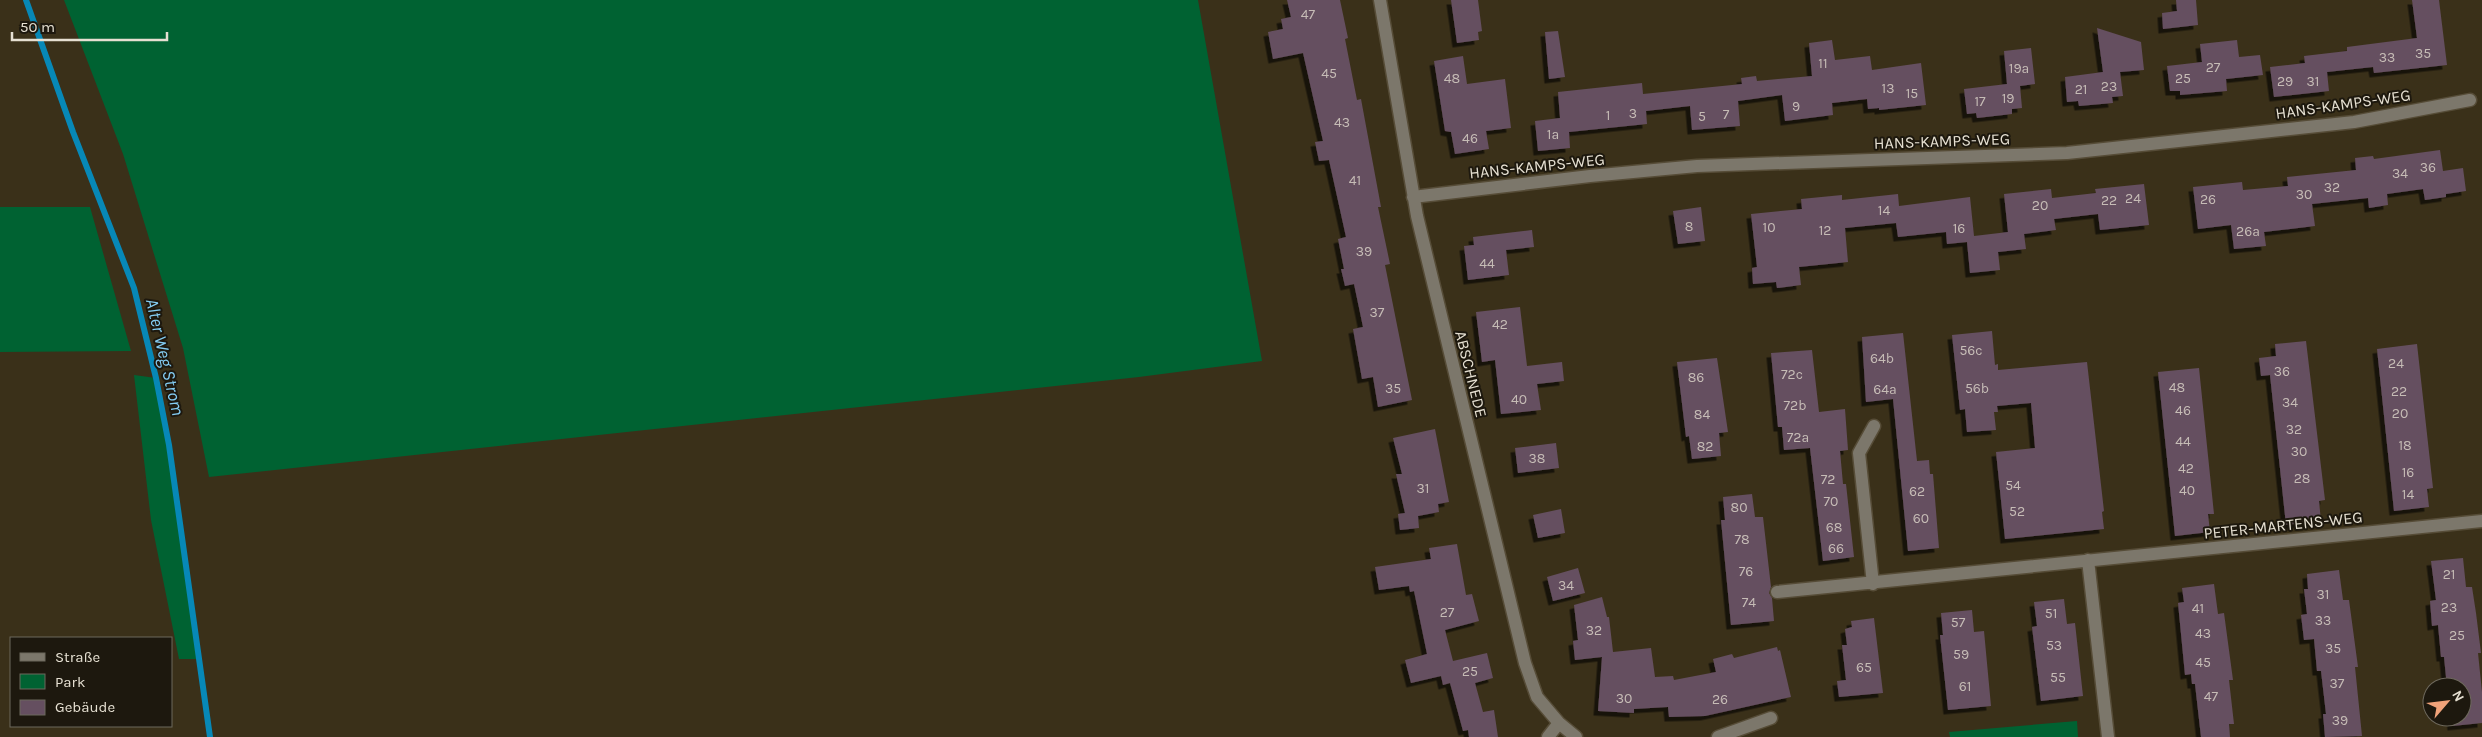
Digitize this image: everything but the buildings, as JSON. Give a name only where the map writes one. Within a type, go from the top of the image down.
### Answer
[{"type":"street","name":"ABSCHNEDE","points":[[1380,0],[1413,197],[1525,663],[1537,697],[1558,722],[1576,737]]},
{"type":"street","name":"HANS-KAMPS-WEG","points":[[1413,197],[1580,177],[1697,166],[2068,152],[2354,122],[2470,100]]},
{"type":"street","points":[[1873,584],[1859,453],[1874,426]]},
{"type":"street","name":"PETER-MARTENS-WEG","points":[[1777,592],[1873,584],[2088,560],[2482,521]]},
{"type":"street","points":[[2088,560],[2108,737]]},
{"type":"street","points":[[1718,737],[1772,718]]},
{"type":"street","points":[[1548,737],[1558,722]]},
{"type":"green space","points":[[64,0],[1198,0],[1262,361],[1139,377],[209,477],[183,348],[123,154]]},
{"type":"green space","points":[[0,207],[90,207],[131,351],[0,352]]},
{"type":"green space","points":[[134,375],[156,378],[169,445],[201,659],[179,659],[151,520]]},
{"type":"green space","points":[[2077,721],[2078,737],[1950,737],[1949,732]]},
{"type":"waterway","name":"Alter Weg Strom","points":[[26,0],[73,132],[134,288],[156,378],[169,445],[210,737]]}]
